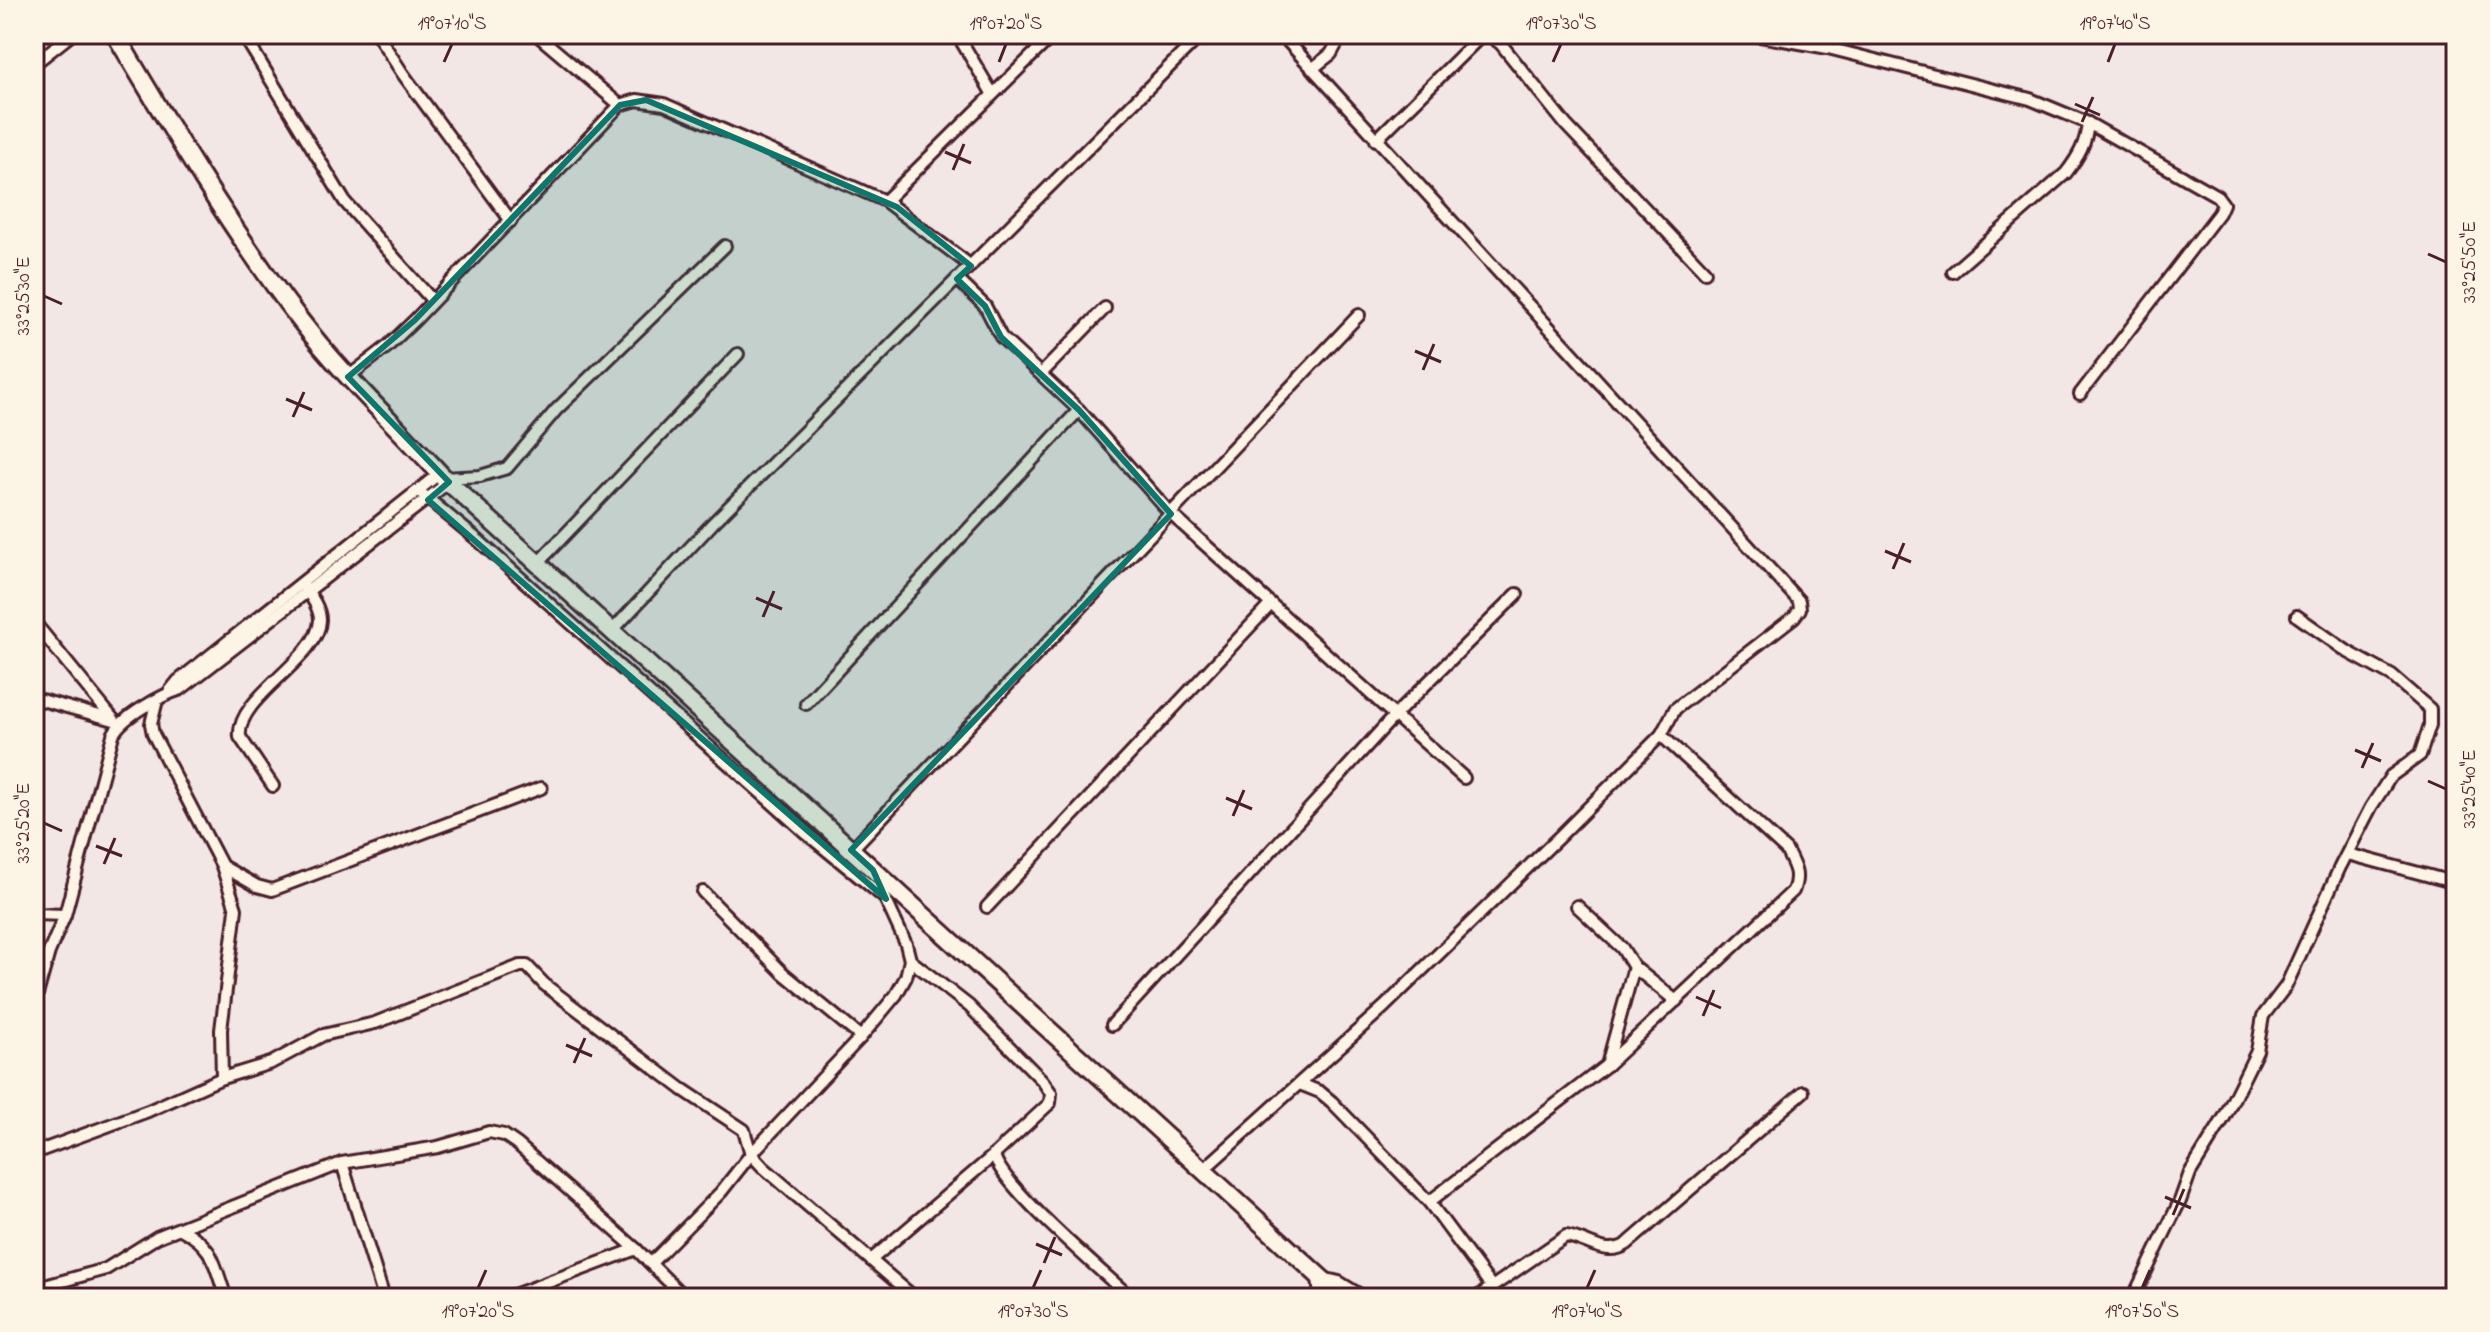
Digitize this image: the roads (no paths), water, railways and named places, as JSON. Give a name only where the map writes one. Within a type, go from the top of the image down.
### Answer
[{"type":"main road","points":[[115,34],[190,161],[307,329],[348,377],[445,478],[1343,1298]]},
{"type":"street","points":[[34,64],[72,34]]},
{"type":"street","points":[[243,34],[345,202],[432,300]]},
{"type":"street","points":[[377,34],[511,221]]},
{"type":"street","points":[[536,34],[620,105]]},
{"type":"street","points":[[957,34],[992,93]]},
{"type":"street","points":[[885,201],[1054,34]]},
{"type":"street","points":[[611,632],[713,523],[1202,34]]},
{"type":"street","points":[[1202,1171],[1395,996],[1661,735],[1675,709],[1794,617],[1800,609],[1799,601],[1281,34]]},
{"type":"street","points":[[1312,69],[1331,54],[1342,34]]},
{"type":"street","points":[[1376,140],[1486,34],[1501,44],[1566,125],[1705,272]]},
{"type":"street","points":[[1749,34],[1828,48],[2030,99],[2088,123],[2217,196],[2223,204],[2219,213],[2080,394]]},
{"type":"street","points":[[348,377],[403,332],[620,105],[637,100],[664,104],[885,201],[971,266]]},
{"type":"street","points":[[1953,272],[2066,173],[2080,155],[2088,123]]},
{"type":"street","points":[[34,698],[116,721],[168,693],[178,681],[445,478],[480,476],[512,464],[556,410],[725,246]]},
{"type":"street","points":[[957,279],[985,306],[1001,337],[1079,410],[1171,514],[1464,778]]},
{"type":"street","points":[[1041,374],[1105,308]]},
{"type":"street","points":[[851,850],[1359,315]]},
{"type":"street","points":[[537,564],[738,354]]},
{"type":"street","points":[[806,704],[1079,410]]},
{"type":"street","points":[[424,496],[478,540],[807,834],[886,899]]},
{"type":"street","points":[[273,786],[240,737],[240,730],[247,713],[303,651],[318,629],[319,611],[304,587]]},
{"type":"street","points":[[1112,1025],[1395,715],[1517,594]]},
{"type":"street","points":[[987,907],[1271,604]]},
{"type":"street","points":[[2133,1298],[2180,1201],[2190,1173],[2225,1116],[2257,1051],[2263,1016],[2286,986],[2371,807],[2391,776],[2420,755],[2432,715],[2430,709],[2392,676],[2340,647],[2297,616]]},
{"type":"street","points":[[34,622],[116,721]]},
{"type":"street","points":[[157,700],[151,724],[153,734],[222,866],[236,909],[221,1030],[222,1078]]},
{"type":"street","points":[[34,1005],[49,952],[65,915],[116,721]]},
{"type":"street","points":[[1429,1202],[1607,1065],[1793,891],[1798,879],[1786,850],[1661,735]]},
{"type":"street","points":[[222,866],[257,886],[272,890],[541,788]]},
{"type":"street","points":[[2348,854],[2456,883]]},
{"type":"street","points":[[651,1263],[721,1192],[751,1154],[861,1037],[896,995],[906,977],[910,960],[873,870]]},
{"type":"street","points":[[703,892],[783,973],[861,1037]]},
{"type":"street","points":[[1577,906],[1622,948],[1634,967],[1676,1001]]},
{"type":"street","points":[[34,914],[65,915]]},
{"type":"street","points":[[871,1260],[1050,1103],[1051,1093],[1042,1080],[969,1006],[910,960]]},
{"type":"street","points":[[34,1153],[148,1111],[222,1078],[271,1063],[323,1035],[375,1023],[520,966],[527,966],[545,985],[682,1089],[744,1130],[751,1154],[915,1298]]},
{"type":"street","points":[[1607,1065],[1634,967]]},
{"type":"street","points":[[1300,1084],[1320,1092],[1332,1102],[1429,1202],[1492,1287]]},
{"type":"street","points":[[1476,1298],[1566,1236],[1605,1250],[1618,1250],[1803,1092]]},
{"type":"street","points":[[34,1289],[106,1269],[148,1242],[342,1163],[438,1147],[478,1134],[496,1132],[517,1144],[636,1249],[685,1298]]},
{"type":"street","points":[[994,1155],[996,1164],[1022,1196],[1131,1298]]},
{"type":"street","points":[[342,1163],[384,1298]]},
{"type":"street","points":[[200,1239],[205,1219]]},
{"type":"street","points":[[181,1229],[200,1239],[211,1255],[226,1298]]},
{"type":"street","points":[[506,1298],[636,1249]]},
{"type":"street","points":[[1320,1298],[1318,1277],[1339,1282],[1365,1298]]}]
